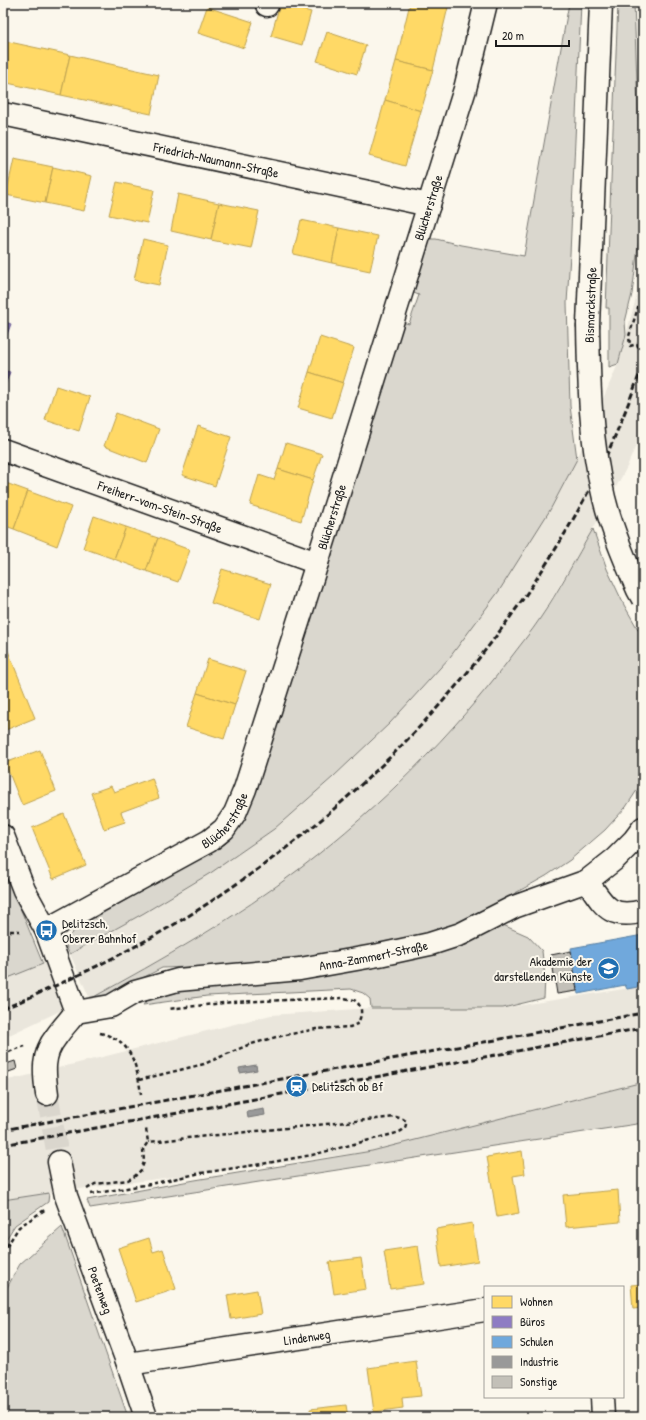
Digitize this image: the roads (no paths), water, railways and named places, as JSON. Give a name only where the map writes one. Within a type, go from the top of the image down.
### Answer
[{"type":"street","name":"Blücherstraße","points":[[46,930],[209,841],[224,828],[235,813],[244,790],[317,563],[465,89],[486,3]]},
{"type":"street","name":"Bismarckstraße","points":[[601,3],[588,325],[589,374],[593,432],[597,466],[613,530],[643,599]]},
{"type":"street","name":"Friedrich-Naumann-Straße","points":[[3,114],[428,205]]},
{"type":"street","name":"Freiherr-vom-Stein-Straße","points":[[3,450],[317,563]]},
{"type":"street","name":"Anna-Zammert-Straße","points":[[76,1012],[111,1006],[135,992],[178,980],[300,969],[379,956],[430,944],[461,934],[514,907],[587,880],[615,859],[634,840],[643,828]]},
{"type":"street","points":[[3,836],[24,890],[46,930],[76,1012],[54,1038],[46,1055],[44,1072],[47,1094]]},
{"type":"street","points":[[587,880],[603,904],[617,914],[632,914],[643,911]]},
{"type":"street","name":"Poetenweg","points":[[59,1162],[75,1196],[146,1417]]},
{"type":"street","name":"Lindenweg","points":[[128,1364],[484,1310]]},
{"type":"street","points":[[602,1398],[603,1417]]},
{"type":"tunnel","points":[[47,1094],[59,1162]]},
{"type":"railway","points":[[3,1009],[71,979],[115,957],[159,933],[210,902],[258,869],[310,829],[360,786],[407,740],[451,692],[493,641],[531,587],[566,531],[598,473],[616,434],[643,365]]},
{"type":"railway","points":[[3,1130],[643,1013]]},
{"type":"railway","points":[[3,1145],[643,1028]]},
{"type":"place","name":"Delitzsch, Oberer Bahnhof","points":[[46,930]]},
{"type":"place","name":"Akademie der darstellenden Künste","points":[[608,968]]},
{"type":"place","name":"Delitzsch ob Bf","points":[[297,1086]]}]
